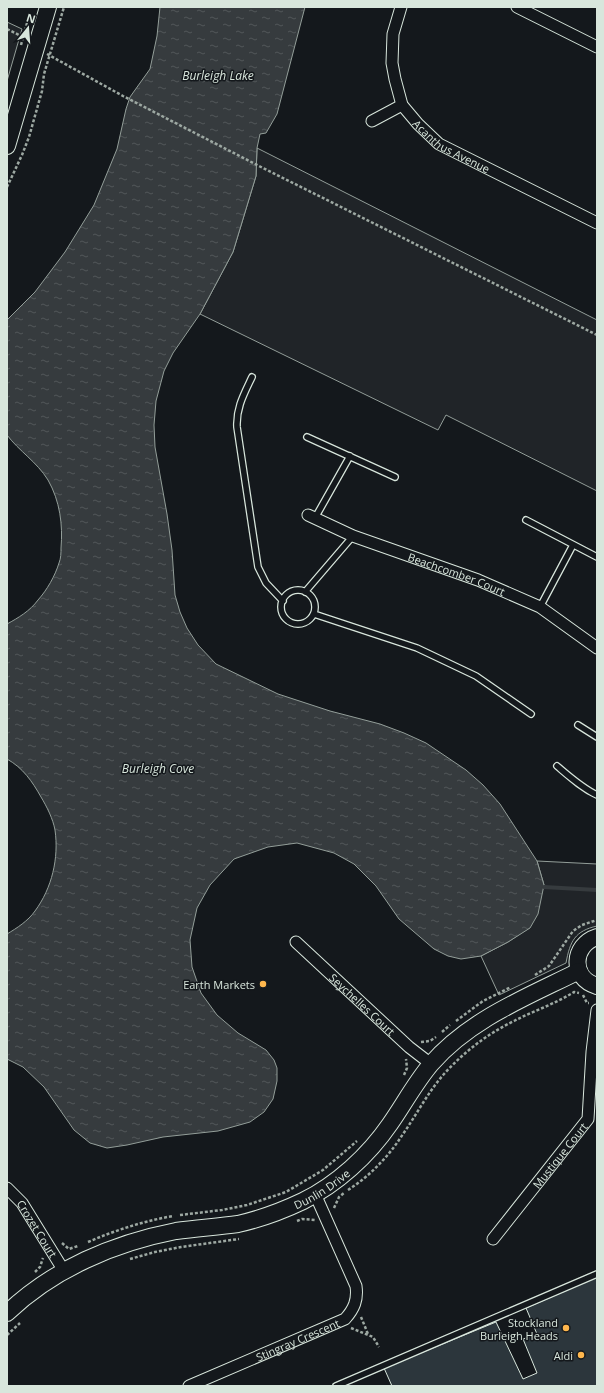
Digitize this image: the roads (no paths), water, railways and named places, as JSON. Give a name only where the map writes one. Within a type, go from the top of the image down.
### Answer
[{"type":"street","points":[[7,146],[48,7]]},
{"type":"street","name":"Acanthus Avenue","points":[[401,7],[394,34],[392,63],[402,105],[418,124],[439,144],[597,223]]},
{"type":"street","points":[[517,7],[597,47]]},
{"type":"street","points":[[372,121],[402,105]]},
{"type":"street","name":"Beachcomber Court","points":[[312,516],[353,536],[478,580],[540,607],[597,648]]},
{"type":"street","points":[[597,937],[585,943],[580,949],[577,963],[579,971],[587,981],[597,986]]},
{"type":"street","name":"Seychelles Court","points":[[296,942],[409,1047],[431,1064]]},
{"type":"street","name":"Dunlin Drive","points":[[7,1312],[46,1282],[64,1271],[107,1250],[150,1237],[178,1231],[254,1220],[282,1210],[315,1194],[345,1173],[377,1141],[431,1064],[456,1040],[494,1014],[579,971]]},
{"type":"street","name":"Mustique Court","points":[[493,1239],[592,1122],[593,1006]]},
{"type":"street","name":"Crozet Court","points":[[7,1188],[22,1203],[64,1271]]},
{"type":"street","name":"Stingray Crescent","points":[[189,1386],[345,1319],[352,1311],[356,1303],[356,1286],[315,1194]]},
{"type":"lane","points":[[252,377],[239,404],[236,416],[237,427],[258,567],[266,583],[283,601]]},
{"type":"lane","points":[[307,437],[395,477]]},
{"type":"lane","points":[[312,516],[350,456]]},
{"type":"lane","points":[[526,520],[597,557]]},
{"type":"lane","points":[[305,592],[353,536]]},
{"type":"lane","points":[[540,607],[573,545]]},
{"type":"lane","points":[[295,591],[305,592],[310,595],[315,604],[314,614],[311,619],[300,624],[289,621],[282,612],[281,606],[283,601],[290,593],[295,591]]},
{"type":"lane","points":[[314,614],[417,648],[476,676],[531,714]]},
{"type":"lane","points":[[578,725],[597,737]]},
{"type":"lane","points":[[557,766],[582,787],[597,795]]},
{"type":"lane","points":[[336,1386],[597,1274]]},
{"type":"water","name":"Burleigh Cove","points":[[160,7],[305,7],[277,114],[266,133],[260,134],[257,148],[256,176],[233,252],[200,314],[173,353],[164,371],[156,401],[154,425],[155,447],[172,550],[175,595],[180,612],[187,628],[198,645],[216,664],[278,694],[330,711],[380,724],[404,733],[426,743],[466,770],[483,785],[500,804],[537,861],[544,885],[538,914],[530,928],[508,942],[481,956],[461,959],[448,956],[434,949],[399,919],[376,886],[354,864],[334,853],[297,843],[268,847],[234,859],[210,885],[197,908],[190,940],[192,967],[201,993],[217,1015],[238,1033],[266,1050],[274,1060],[277,1068],[277,1081],[273,1099],[264,1112],[250,1122],[218,1131],[163,1137],[107,1148],[90,1143],[74,1130],[44,1087],[23,1067],[7,1059],[7,934],[29,918],[46,893],[55,862],[56,841],[55,830],[51,817],[38,791],[31,780],[7,759],[7,624],[28,611],[48,587],[60,561],[62,539],[60,513],[48,480],[39,468],[7,435],[7,320],[35,292],[65,252],[94,205],[117,149],[130,97],[150,69],[157,36]]},
{"type":"waterway","points":[[544,887],[597,890]]},
{"type":"place","name":"Earth Markets","points":[[263,984]]},
{"type":"place","name":"Stockland Burleigh Heads","points":[[566,1328]]},
{"type":"place","name":"Aldi","points":[[581,1355]]},
{"type":"water label","name":"Burleigh Lake","points":[[218,75]]}]
